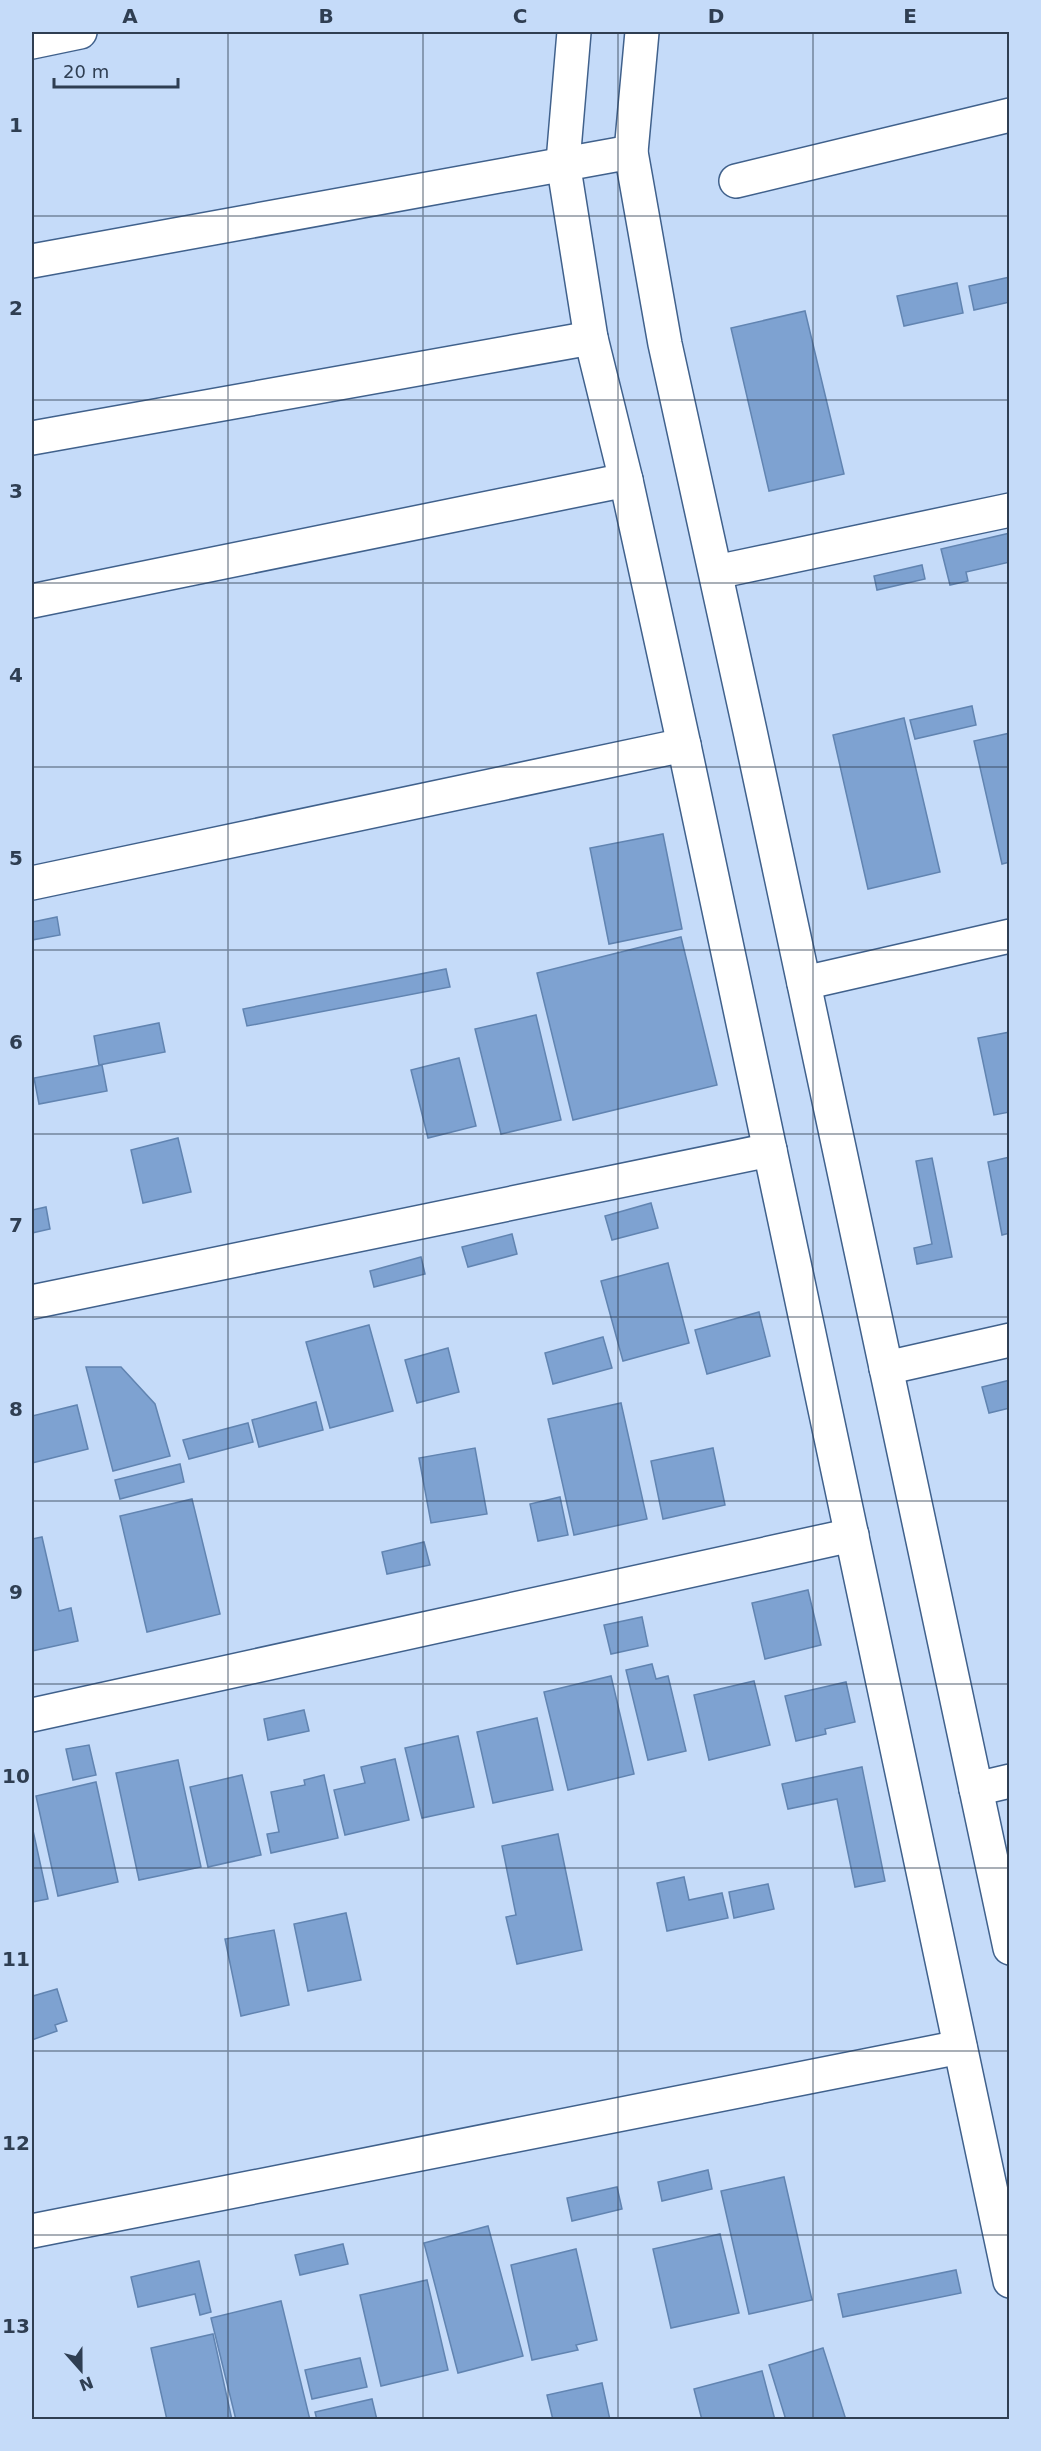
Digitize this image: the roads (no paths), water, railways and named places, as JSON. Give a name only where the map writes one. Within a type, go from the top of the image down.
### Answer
[{"type":"street","points":[[32,42],[80,32]]},
{"type":"street","points":[[574,32],[563,162],[591,338],[626,480],[684,746],[1010,2281]]},
{"type":"street","points":[[642,32],[631,152],[665,344],[716,572],[1010,1948]]},
{"type":"street","points":[[736,181],[1010,115]]},
{"type":"street","points":[[32,261],[563,162],[631,152]]},
{"type":"street","points":[[32,438],[591,338]]},
{"type":"street","points":[[32,601],[626,480]]},
{"type":"street","points":[[716,572],[1010,510]]},
{"type":"street","points":[[32,883],[684,746]]},
{"type":"street","points":[[804,983],[1010,936]]},
{"type":"street","points":[[32,1302],[770,1150]]},
{"type":"street","points":[[886,1368],[1010,1340]]},
{"type":"street","points":[[32,1715],[852,1535]]},
{"type":"street","points":[[976,1789],[1010,1781]]},
{"type":"street","points":[[32,2232],[960,2047]]}]
